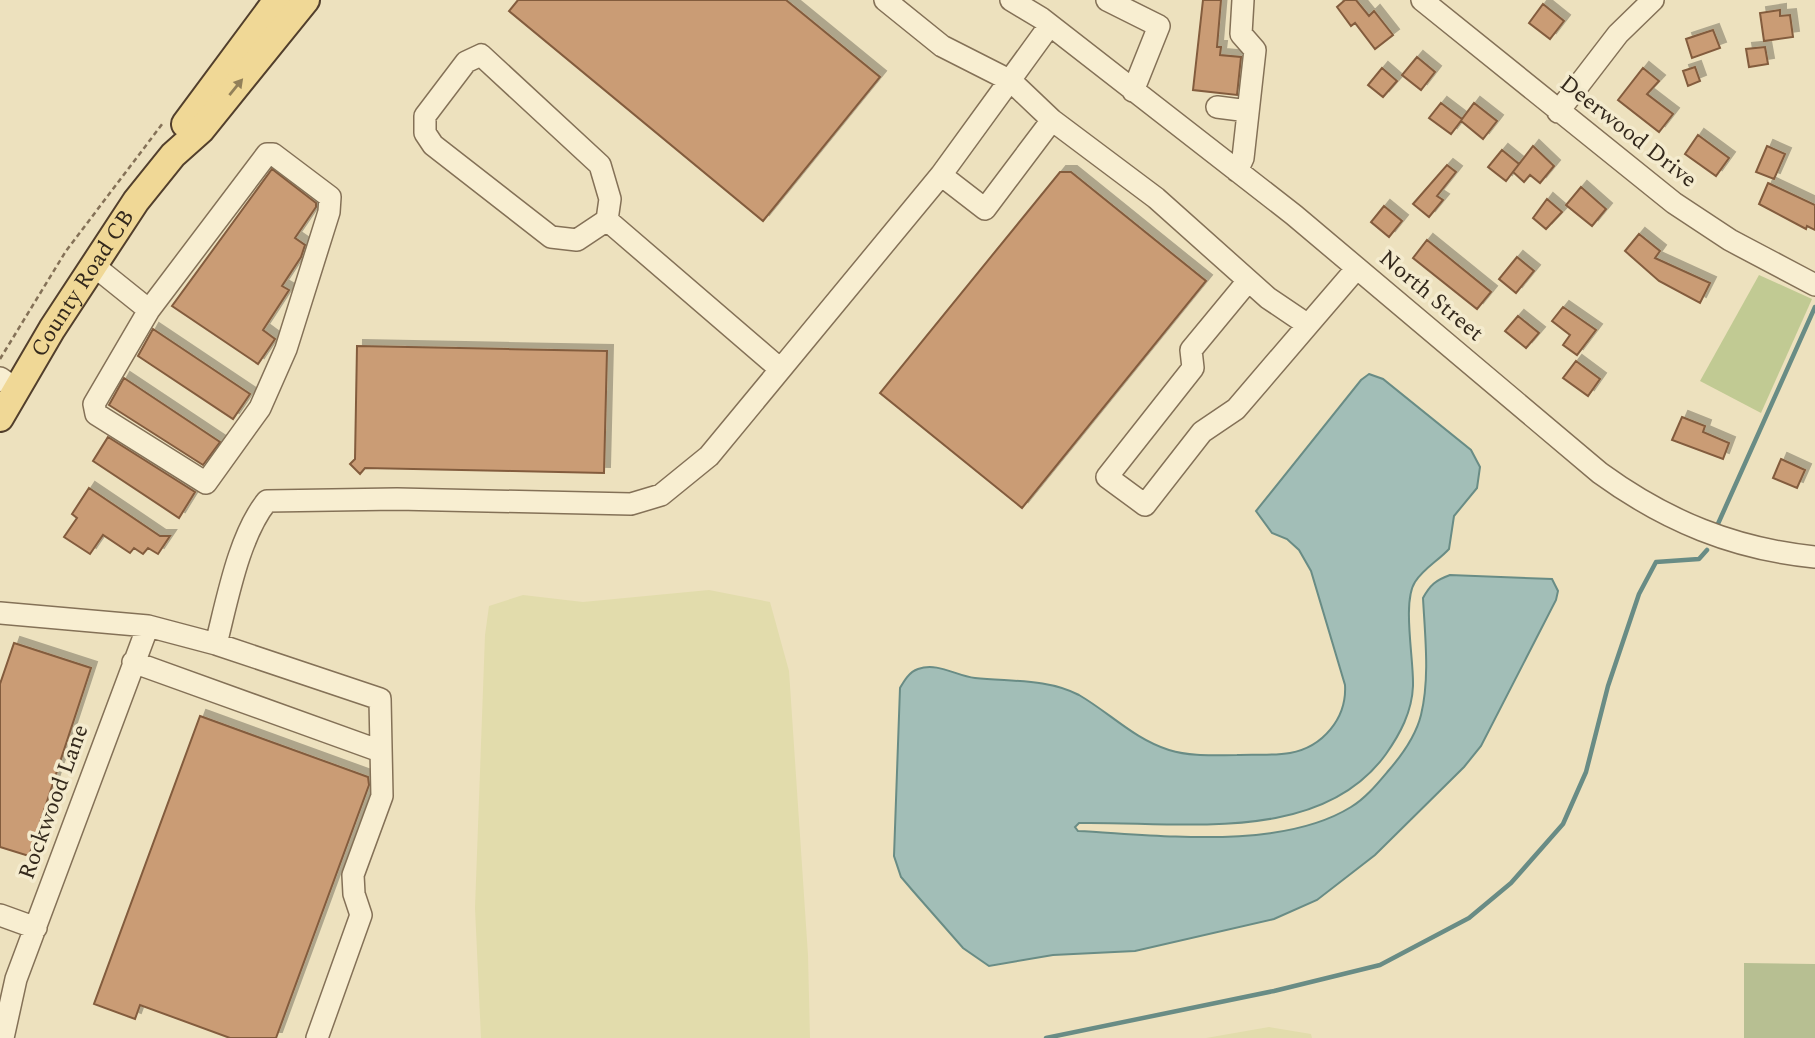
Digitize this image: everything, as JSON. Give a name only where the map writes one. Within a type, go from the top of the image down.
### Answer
[{"type":"main road","name":"County Road CB","points":[[173,155],[186,122],[277,0]]},
{"type":"main road","name":"County Road CB","points":[[0,418],[8,384],[136,201],[173,155],[201,130],[306,0]]},
{"type":"street","points":[[885,0],[942,46],[1011,81],[1052,120],[1156,198],[1268,298],[1308,325]]},
{"type":"street","name":"North Street","points":[[1011,0],[1046,15]]},
{"type":"street","name":"North Street","points":[[1023,0],[1046,15],[1133,91],[1357,268],[1633,497],[1715,537],[1783,554],[1815,557]]},
{"type":"street","points":[[1108,0],[1159,26],[1133,91]]},
{"type":"street","points":[[1237,171],[1244,158],[1255,50],[1241,34],[1243,0]]},
{"type":"street","name":"Deerwood Drive","points":[[1422,0],[1558,112],[1698,219],[1815,285]]},
{"type":"street","points":[[1558,112],[1618,34],[1653,0]]},
{"type":"street","points":[[216,645],[234,576],[258,512],[267,501],[397,499],[631,504],[661,495],[709,456],[941,175],[1011,81],[1046,15]]},
{"type":"street","points":[[481,55],[600,164],[610,199],[607,220],[577,240],[551,237],[433,145],[425,133],[425,116],[466,62],[481,55]]},
{"type":"street","points":[[1217,107],[1248,111]]},
{"type":"street","points":[[941,175],[985,209],[1052,120]]},
{"type":"street","points":[[267,154],[273,154],[330,197],[329,212],[281,361],[260,408],[206,483],[96,414],[94,409],[149,310],[267,154]]},
{"type":"street","points":[[607,220],[779,368]]},
{"type":"street","points":[[93,265],[149,310]]},
{"type":"street","points":[[1248,281],[1191,350],[1193,368],[1107,477],[1145,505],[1202,432],[1236,409],[1357,268]]},
{"type":"street","points":[[0,613],[148,626],[216,645],[380,699],[382,796],[353,874],[354,894],[361,915],[317,1038]]},
{"type":"street","name":"Rockwood Lane","points":[[3,1038],[16,979],[148,626]]},
{"type":"street","points":[[133,662],[380,751]]},
{"type":"street","points":[[0,915],[36,928]]},
{"type":"path","points":[[0,360],[53,271],[98,210]]},
{"type":"shaded area","points":[[709,590],[770,602],[789,671],[808,955],[810,1038],[481,1038],[475,908],[485,635],[489,606],[523,595],[583,602]]},
{"type":"shaded area","points":[[1269,1027],[1311,1034],[1312,1038],[1206,1038]]},
{"type":"green space","points":[[1759,275],[1812,299],[1761,413],[1700,381]]},
{"type":"green space","points":[[1744,963],[1815,964],[1815,1038],[1744,1038]]},
{"type":"water","points":[[1369,374],[1383,379],[1471,450],[1480,467],[1477,488],[1454,516],[1449,549],[1423,573],[1411,591],[1409,617],[1412,696],[1400,731],[1386,754],[1358,783],[1324,803],[1286,816],[1203,825],[1079,823],[1075,827],[1078,831],[1181,837],[1255,835],[1290,830],[1322,821],[1351,807],[1372,790],[1394,764],[1419,722],[1426,672],[1423,598],[1431,586],[1450,575],[1552,579],[1558,591],[1556,600],[1481,746],[1464,767],[1375,855],[1317,900],[1274,919],[1135,951],[1053,955],[989,966],[963,948],[913,891],[901,877],[894,856],[900,688],[903,682],[915,670],[933,667],[968,677],[1054,686],[1079,695],[1133,733],[1156,745],[1186,754],[1290,753],[1313,744],[1331,729],[1337,719],[1345,697],[1345,685],[1311,571],[1299,550],[1287,539],[1272,533],[1256,511],[1361,380]]},
{"type":"building","points":[[518,0],[786,0],[880,77],[763,221],[509,11]]},
{"type":"building","points":[[1203,0],[1221,0],[1217,47],[1221,47],[1220,55],[1241,57],[1237,95],[1193,90]]},
{"type":"building","points":[[1345,0],[1356,0],[1369,16],[1374,11],[1393,35],[1375,49],[1355,23],[1351,26],[1337,7]]},
{"type":"building","points":[[1543,4],[1564,21],[1550,39],[1529,23]]},
{"type":"building","points":[[1780,10],[1780,16],[1790,15],[1793,37],[1764,41],[1760,13]]},
{"type":"building","points":[[1713,30],[1720,48],[1692,58],[1686,39]]},
{"type":"building","points":[[1765,47],[1768,64],[1749,67],[1746,49]]},
{"type":"building","points":[[1417,57],[1435,72],[1421,90],[1402,75]]},
{"type":"building","points":[[1695,67],[1700,81],[1688,86],[1683,71]]},
{"type":"building","points":[[1382,68],[1397,81],[1383,97],[1368,85]]},
{"type":"building","points":[[1643,68],[1659,81],[1647,94],[1673,114],[1659,132],[1618,100]]},
{"type":"building","points":[[1441,103],[1462,119],[1474,103],[1497,121],[1483,139],[1461,121],[1451,134],[1429,118]]},
{"type":"building","points":[[1698,135],[1729,158],[1716,176],[1685,154]]},
{"type":"building","points":[[1533,146],[1554,166],[1540,183],[1530,175],[1524,182],[1513,172]]},
{"type":"building","points":[[1767,146],[1785,154],[1774,179],[1756,172]]},
{"type":"building","points":[[1502,150],[1519,164],[1506,181],[1488,167]]},
{"type":"building","points":[[1447,165],[1456,172],[1437,196],[1443,200],[1429,217],[1413,204]]},
{"type":"building","points":[[272,169],[316,203],[316,207],[295,238],[305,245],[301,257],[282,286],[289,290],[263,330],[275,339],[258,364],[172,306]]},
{"type":"building","points":[[1060,172],[1071,172],[1206,281],[1022,508],[880,393]]},
{"type":"building","points":[[1768,183],[1815,205],[1815,230],[1807,226],[1806,229],[1759,204]]},
{"type":"building","points":[[1581,187],[1606,209],[1592,226],[1566,205]]},
{"type":"building","points":[[1547,199],[1562,212],[1546,229],[1533,218]]},
{"type":"building","points":[[1384,206],[1402,221],[1389,237],[1371,222]]},
{"type":"building","points":[[1639,234],[1660,251],[1655,258],[1710,283],[1700,303],[1659,281],[1625,251]]},
{"type":"building","points":[[1427,240],[1491,292],[1477,309],[1413,258]]},
{"type":"building","points":[[1517,257],[1534,271],[1516,293],[1499,279]]},
{"type":"building","points":[[1563,307],[1596,330],[1577,355],[1563,345],[1570,335],[1552,321]]},
{"type":"building","points":[[1518,316],[1539,333],[1526,348],[1505,331]]},
{"type":"building","points":[[153,329],[250,394],[233,419],[138,356]]},
{"type":"building","points":[[357,346],[607,351],[604,473],[365,468],[360,474],[350,464],[355,459]]},
{"type":"building","points":[[1576,361],[1600,379],[1588,396],[1563,378]]},
{"type":"building","points":[[124,378],[220,442],[203,465],[109,405]]},
{"type":"building","points":[[1682,417],[1705,426],[1703,432],[1729,443],[1723,459],[1672,440]]},
{"type":"building","points":[[108,437],[195,492],[179,518],[93,461]]},
{"type":"building","points":[[1781,459],[1805,470],[1797,488],[1773,478]]},
{"type":"building","points":[[89,488],[160,536],[170,536],[158,554],[148,548],[143,554],[134,548],[130,553],[103,535],[90,554],[64,537],[77,518],[72,514]]},
{"type":"building","points":[[14,643],[91,668],[29,856],[0,847],[0,684]]},
{"type":"building","points":[[200,716],[368,777],[369,785],[276,1038],[230,1038],[140,1005],[135,1019],[94,1004]]},
{"type":"waterway","points":[[1717,526],[1815,307]]},
{"type":"waterway","points":[[1046,1038],[1274,991],[1380,965],[1469,918],[1511,883],[1563,824],[1586,772],[1608,686],[1639,594],[1656,562],[1699,559],[1707,550]]}]
